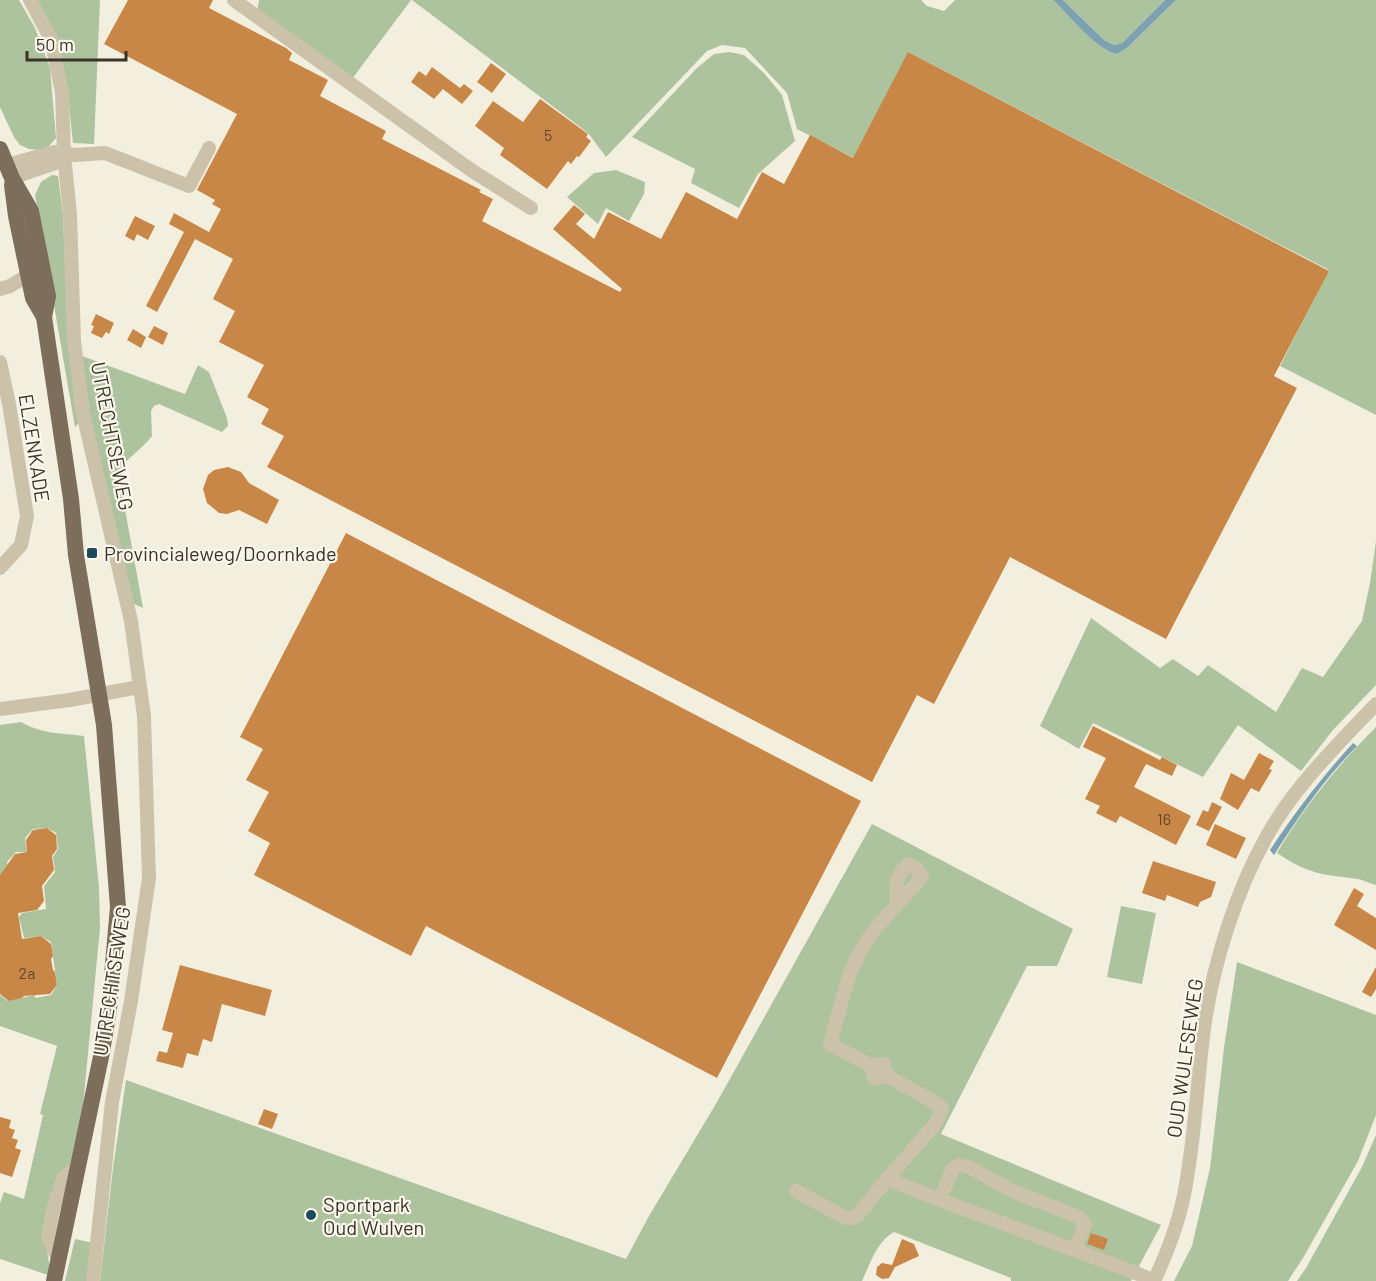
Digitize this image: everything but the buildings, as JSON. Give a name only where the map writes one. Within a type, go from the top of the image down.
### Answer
[{"type":"main road","name":"UTRECHTSEWEG","points":[[0,149],[9,172],[31,211],[48,296],[44,317],[71,499],[76,555],[104,724],[118,907],[109,1009],[54,1281]]},
{"type":"main road","name":"UTRECHTSEWEG","points":[[9,172],[33,298],[44,317]]},
{"type":"street","name":"UTRECHTSEWEG","points":[[30,0],[51,39],[62,92],[64,155],[70,214],[74,340],[82,409],[131,621],[144,716],[149,878],[131,1001],[112,1102],[93,1281]]},
{"type":"street","points":[[234,0],[471,170],[531,208]]},
{"type":"street","points":[[9,172],[53,164],[64,155],[105,153],[189,186],[208,148]]},
{"type":"street","points":[[0,289],[29,275],[42,262]]},
{"type":"street","name":"ELZENKADE","points":[[0,362],[27,516],[21,545],[0,568]]},
{"type":"street","points":[[0,710],[140,687]]},
{"type":"street","name":"OUD WULFSEWEG","points":[[1154,1281],[1172,1240],[1184,1196],[1204,1026],[1222,946],[1242,887],[1268,833],[1322,762],[1376,704]]},
{"type":"street","points":[[866,1063],[830,1044],[855,962],[867,941],[897,905]]},
{"type":"street","points":[[796,1191],[846,1218],[852,1218],[858,1215],[936,1123],[942,1108],[891,1078]]},
{"type":"street","points":[[940,1200],[953,1168],[959,1165],[969,1167],[1012,1191],[1083,1220],[1085,1224],[1075,1250]]},
{"type":"street","points":[[887,1179],[1154,1281]]},
{"type":"green space","points":[[0,0],[19,0],[35,28],[50,68],[56,138],[49,146],[39,150],[20,145],[0,107]]},
{"type":"green space","points":[[37,0],[100,0],[94,144],[73,143],[67,87],[60,53],[47,18]]},
{"type":"green space","points":[[259,0],[411,0],[352,79],[257,13]]},
{"type":"green space","points":[[412,0],[921,0],[927,6],[944,11],[955,0],[1053,0],[1100,46],[1117,54],[1127,48],[1176,0],[1376,0],[1376,415],[1280,366],[1329,270],[910,53],[854,158],[797,129],[787,93],[745,48],[722,45],[707,51],[606,157],[588,133]]},
{"type":"green space","points":[[1063,0],[1165,0],[1122,43],[1114,45],[1104,40]]},
{"type":"green space","points":[[730,52],[744,55],[764,73],[782,95],[795,141],[758,174],[739,208],[691,183],[695,169],[632,137],[697,68],[714,54]]},
{"type":"green space","points":[[616,170],[645,182],[644,194],[629,221],[606,208],[598,224],[567,197],[594,173]]},
{"type":"green space","points":[[52,175],[58,176],[63,215],[68,338],[79,423],[75,427],[35,195],[41,182]]},
{"type":"green space","points":[[82,356],[185,394],[198,365],[209,372],[227,418],[228,426],[222,432],[159,404],[154,406],[151,411],[152,436],[118,471],[143,608],[134,604],[91,424]]},
{"type":"green space","points":[[1376,541],[1376,685],[1333,730],[1301,771],[1238,725],[1203,777],[1093,723],[1079,749],[1040,726],[1091,618],[1160,668],[1173,659],[1198,676],[1208,665],[1276,712],[1302,668],[1323,677],[1362,621]]},
{"type":"green space","points":[[21,722],[44,731],[84,736],[99,887],[100,928],[83,1106],[76,1145],[47,1249],[50,1270],[48,1275],[0,1259],[0,1203],[4,1192],[24,1199],[43,1115],[40,1114],[57,1046],[0,1026],[0,995],[8,1001],[34,995],[36,998],[51,995],[57,985],[51,942],[41,936],[24,938],[19,917],[22,913],[46,909],[44,886],[55,872],[53,857],[58,849],[56,833],[47,828],[33,829],[25,838],[27,852],[16,852],[7,862],[10,877],[0,884],[0,725]]},
{"type":"green space","points":[[1376,727],[1376,885],[1358,879],[1307,870],[1277,853],[1322,787]]},
{"type":"green space","points":[[872,824],[1073,929],[1057,966],[1027,966],[941,1134],[1161,1225],[1131,1281],[1011,1281],[1011,1278],[894,1232],[879,1247],[862,1281],[100,1281],[126,1080],[626,1259],[717,1102]]},
{"type":"green space","points":[[1121,906],[1156,913],[1142,984],[1107,977]]},
{"type":"green space","points":[[1237,962],[1376,1015],[1376,1115],[1358,1161],[1288,1281],[1174,1281],[1192,1246],[1210,1168]]},
{"type":"green space","points":[[1376,1135],[1376,1281],[1297,1281],[1362,1167]]},
{"type":"green space","points":[[75,1239],[93,1243],[88,1281],[65,1281]]},
{"type":"water","points":[[1053,0],[1063,0],[1104,40],[1114,45],[1122,43],[1165,0],[1176,0],[1127,48],[1117,54],[1100,46]]},
{"type":"water","points":[[1353,743],[1357,746],[1312,798],[1274,855],[1270,850],[1289,822]]},
{"type":"place","name":"Provincialeweg/Doornkade","points":[[92,553]]},
{"type":"place","name":"Sportpark Oud Wulven","points":[[311,1215]]}]
